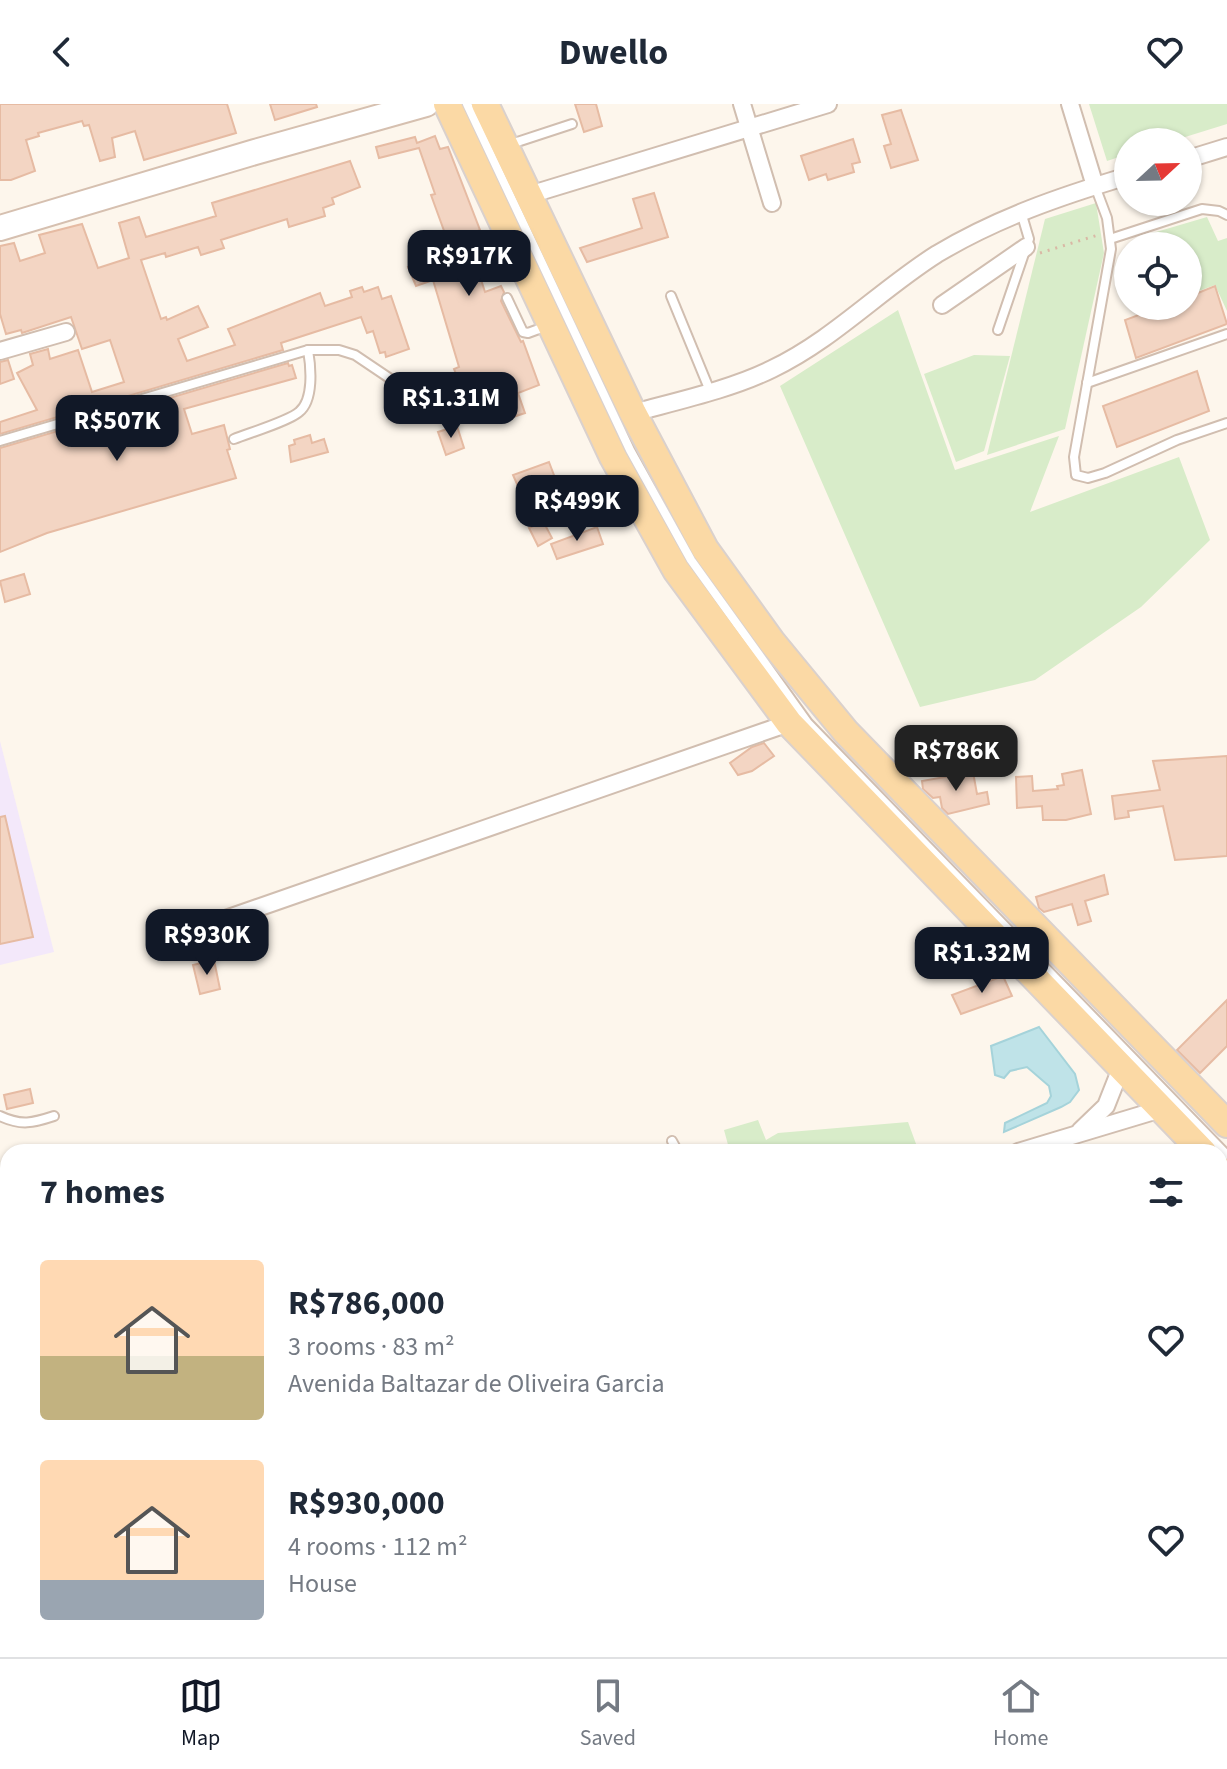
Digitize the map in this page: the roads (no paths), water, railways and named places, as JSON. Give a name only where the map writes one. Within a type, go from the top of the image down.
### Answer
[{"type":"main road","points":[[0,228],[426,104]]},
{"type":"main road","points":[[447,104],[613,457],[676,570],[789,723],[1095,1041],[1127,1063],[1161,1109],[1195,1144]]},
{"type":"main road","points":[[484,104],[633,413],[705,549],[772,642],[846,732],[1227,1124]]},
{"type":"street","points":[[742,104],[772,203]]},
{"type":"street","points":[[529,195],[828,104]]},
{"type":"street","points":[[1070,104],[1095,186]]},
{"type":"street","points":[[1202,155],[1227,147]]},
{"type":"street","points":[[633,413],[771,370],[811,347],[935,255],[1020,211],[1114,180]]},
{"type":"street","points":[[942,305],[1024,253]]},
{"type":"street","points":[[0,351],[66,332]]},
{"type":"street","points":[[188,942],[217,922],[789,723]]},
{"type":"street","points":[[1076,1135],[1106,1106],[1127,1063]]},
{"type":"street","points":[[1045,1144],[1161,1109]]},
{"type":"lane","points":[[447,104],[503,181]]},
{"type":"lane","points":[[467,104],[630,450],[691,560],[808,723],[1127,1063],[1215,1144]]},
{"type":"lane","points":[[484,104],[503,181]]},
{"type":"lane","points":[[505,146],[572,124]]},
{"type":"lane","points":[[1095,186],[1107,218],[1111,249],[1074,457],[1076,475],[1082,477],[1105,473],[1177,440],[1227,423]]},
{"type":"lane","points":[[1110,236],[1202,209],[1227,215]]},
{"type":"lane","points":[[998,330],[1029,239],[1020,211]]},
{"type":"lane","points":[[671,296],[710,391]]},
{"type":"lane","points":[[507,298],[523,332],[552,325]]},
{"type":"lane","points":[[1087,383],[1227,334]]},
{"type":"lane","points":[[234,439],[299,413],[306,404],[308,392],[308,350]]},
{"type":"lane","points":[[0,441],[308,350],[339,350],[355,355],[404,388]]},
{"type":"lane","points":[[630,450],[705,549]]},
{"type":"lane","points":[[630,450],[676,570]]},
{"type":"lane","points":[[1118,1011],[1127,1063]]},
{"type":"lane","points":[[0,1116],[29,1125],[54,1116]]},
{"type":"water","points":[[1039,1027],[1075,1074],[1079,1090],[1070,1102],[1004,1132],[1005,1123],[1047,1103],[1051,1096],[1049,1086],[1027,1067],[1010,1071],[1004,1078],[995,1075],[991,1046]]}]
